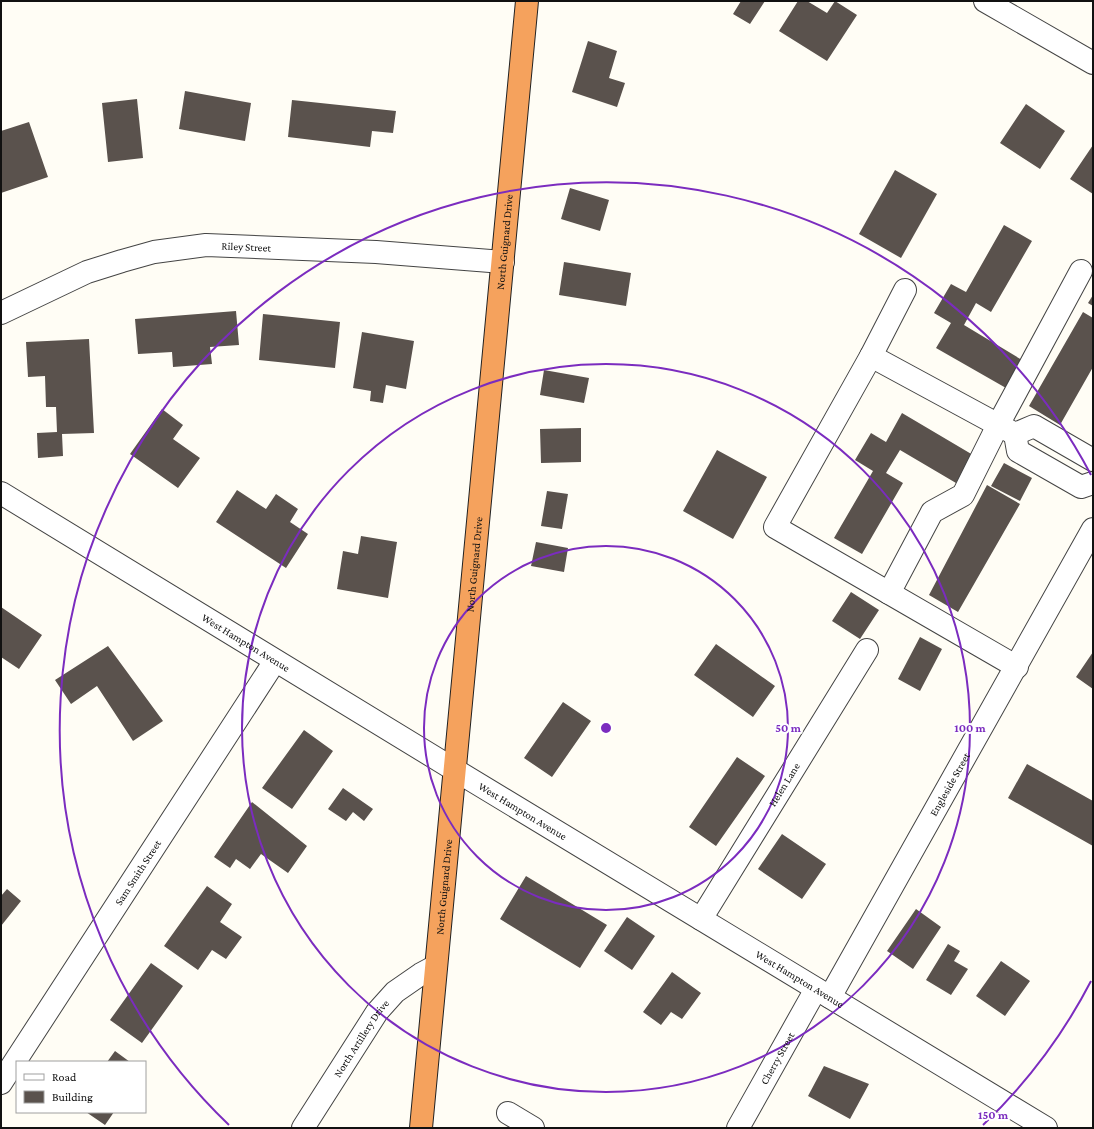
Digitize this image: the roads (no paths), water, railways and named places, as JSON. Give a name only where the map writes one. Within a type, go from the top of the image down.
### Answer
[{"type":"highway","name":"North Guignard Drive","points":[[421,1128],[527,1]]},
{"type":"street","points":[[985,1],[1093,63]]},
{"type":"street","name":"Riley Street","points":[[1,313],[87,272],[122,260],[154,252],[206,244],[376,252],[503,262]]},
{"type":"street","points":[[889,593],[932,512],[963,495],[1006,429],[1081,271]]},
{"type":"street","points":[[905,290],[775,527],[1017,667]]},
{"type":"street","points":[[870,356],[1006,429],[1018,451],[1081,487],[1093,484]]},
{"type":"street","points":[[1006,429],[1034,426],[1093,460]]},
{"type":"street","name":"West Hampton Avenue","points":[[1,493],[275,661],[1046,1128]]},
{"type":"street","name":"Engleside Street","points":[[823,993],[1017,667],[1093,530]]},
{"type":"street","name":"Helen Lane","points":[[701,919],[867,650]]},
{"type":"street","name":"Sam Smith Street","points":[[1,1084],[275,661]]},
{"type":"street","name":"North Artillery Drive","points":[[303,1128],[377,1012],[395,992],[421,974],[436,966]]},
{"type":"street","name":"Cherry Street","points":[[738,1128],[823,993]]},
{"type":"street","points":[[508,1113],[533,1128]]}]
